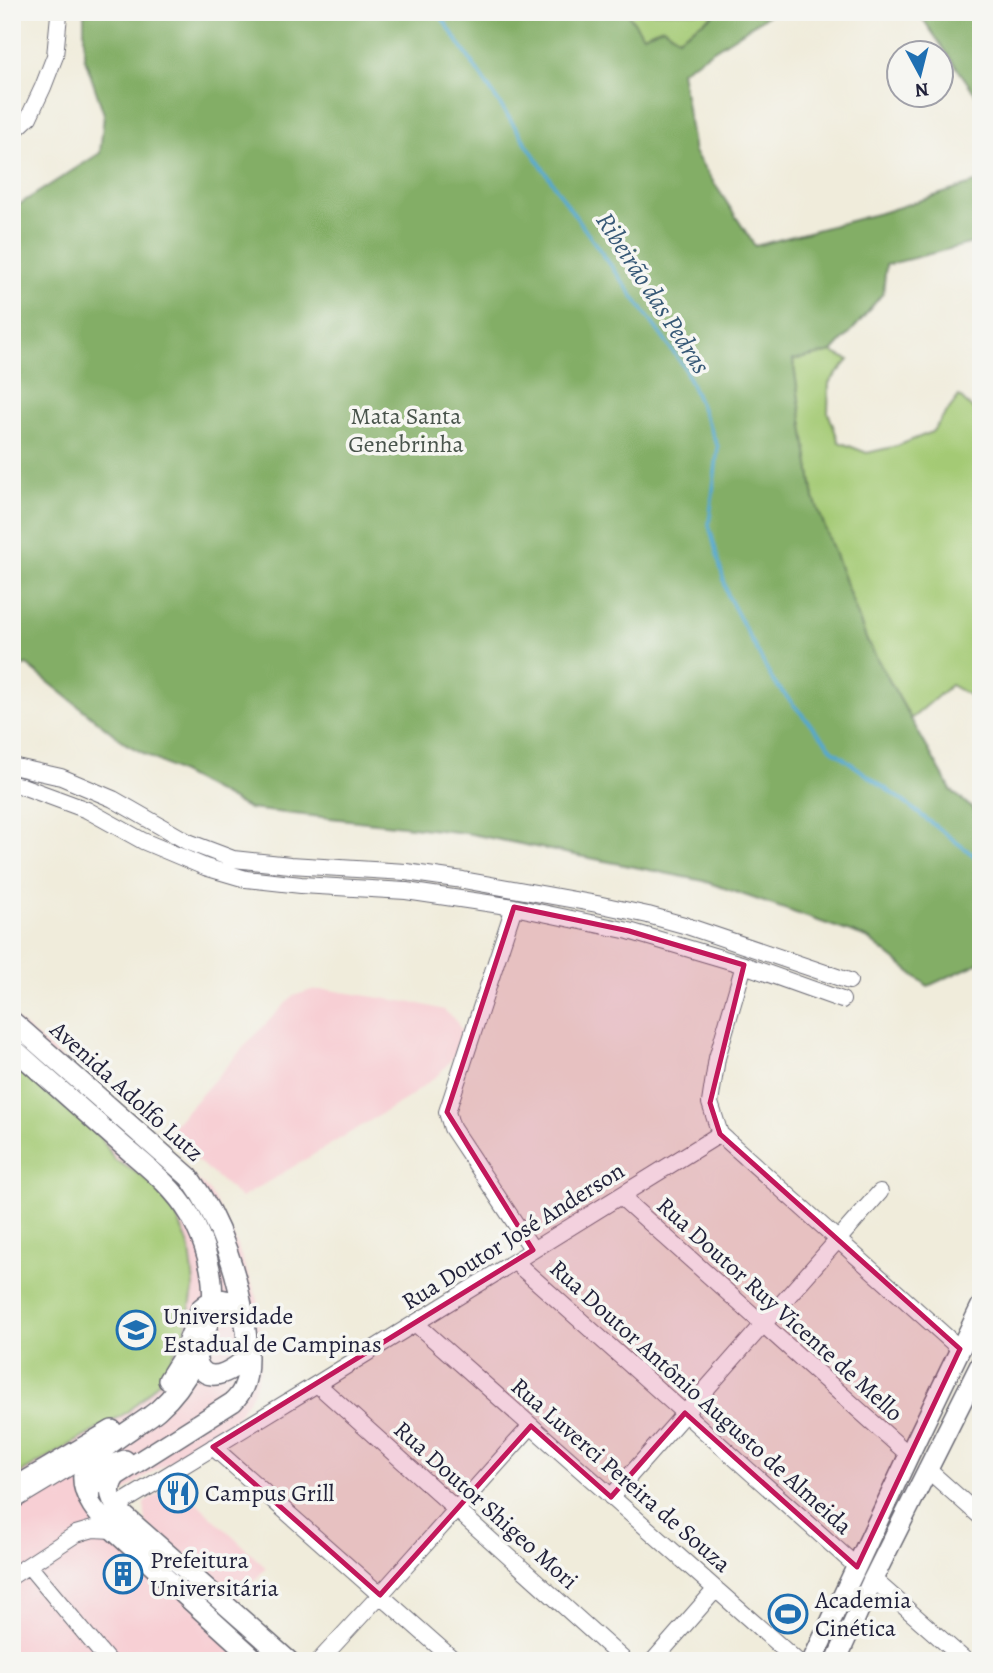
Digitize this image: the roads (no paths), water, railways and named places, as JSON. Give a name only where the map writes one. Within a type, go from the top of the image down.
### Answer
[{"type":"main road","name":"Avenida Adolfo Lutz","points":[[12,1021],[189,1177],[200,1192],[227,1249],[243,1311],[247,1358],[243,1388],[233,1402],[116,1476],[110,1485],[109,1493],[115,1506]]},
{"type":"main road","name":"Avenida Adolfo Lutz","points":[[12,1047],[164,1182],[190,1215],[207,1256],[212,1301],[196,1359],[170,1398],[145,1421],[110,1443],[85,1470],[84,1488],[89,1500]]},
{"type":"main road","points":[[12,1489],[106,1434],[149,1402],[172,1374],[201,1308],[207,1303],[229,1300],[243,1311]]},
{"type":"main road","points":[[836,1661],[909,1455],[981,1306]]},
{"type":"main road","points":[[196,1359],[206,1373],[218,1375],[231,1370],[247,1358]]},
{"type":"main road","points":[[813,1661],[927,1469],[980,1365]]},
{"type":"main road","points":[[147,1455],[108,1466],[94,1480],[89,1500],[98,1515],[113,1530],[257,1661]]},
{"type":"main road","points":[[115,1506],[289,1661]]},
{"type":"street","points":[[12,133],[29,117],[55,56],[58,12]]},
{"type":"street","points":[[12,766],[61,777],[113,799],[188,842],[233,859],[406,872],[597,904],[684,925],[849,981]]},
{"type":"street","points":[[12,785],[22,786],[87,810],[143,841],[205,867],[246,879],[407,891],[514,907],[629,931],[744,965],[842,1000]]},
{"type":"street","points":[[514,907],[447,1112],[452,1128],[533,1250]]},
{"type":"street","points":[[744,965],[718,1058],[710,1103],[720,1134],[960,1349]]},
{"type":"street","name":"Rua Doutor José Anderson","points":[[115,1506],[720,1134]]},
{"type":"street","points":[[611,1497],[880,1192]]},
{"type":"street","name":"Rua Doutor Ruy Vicente de Mello","points":[[620,1196],[909,1455]]},
{"type":"street","name":"Rua Doutor Antônio Augusto de Almeida","points":[[515,1262],[966,1661]]},
{"type":"street","name":"Rua Luverci Pereira de Souza","points":[[415,1323],[797,1661]]},
{"type":"street","name":"Rua Doutor Shigeo Mori","points":[[317,1384],[625,1661]]},
{"type":"street","points":[[319,1661],[531,1426]]},
{"type":"street","points":[[12,1502],[110,1443]]},
{"type":"street","points":[[214,1447],[455,1661]]},
{"type":"street","points":[[927,1469],[981,1517]]},
{"type":"street","name":"Avenida Adolfo Lutz","points":[[60,1544],[82,1527],[89,1500]]},
{"type":"street","points":[[12,1576],[76,1534],[93,1528],[113,1530]]},
{"type":"street","points":[[29,1566],[108,1661]]},
{"type":"street","points":[[653,1661],[716,1589]]},
{"type":"waterway","name":"Ribeirão das Pedras","points":[[438,12],[573,213],[684,367],[718,447],[709,525],[728,596],[773,681],[834,751],[981,861]]},
{"type":"place","name":"Universidade Estadual de Campinas","points":[[136,1330]]},
{"type":"place","name":"Campus Grill","points":[[178,1493]]},
{"type":"place","name":"Prefeitura Universitária","points":[[123,1574]]},
{"type":"place","name":"Academia Cinética","points":[[788,1614]]},
{"type":"park label","name":"Mata Santa Genebrinha","points":[[406,430]]}]
